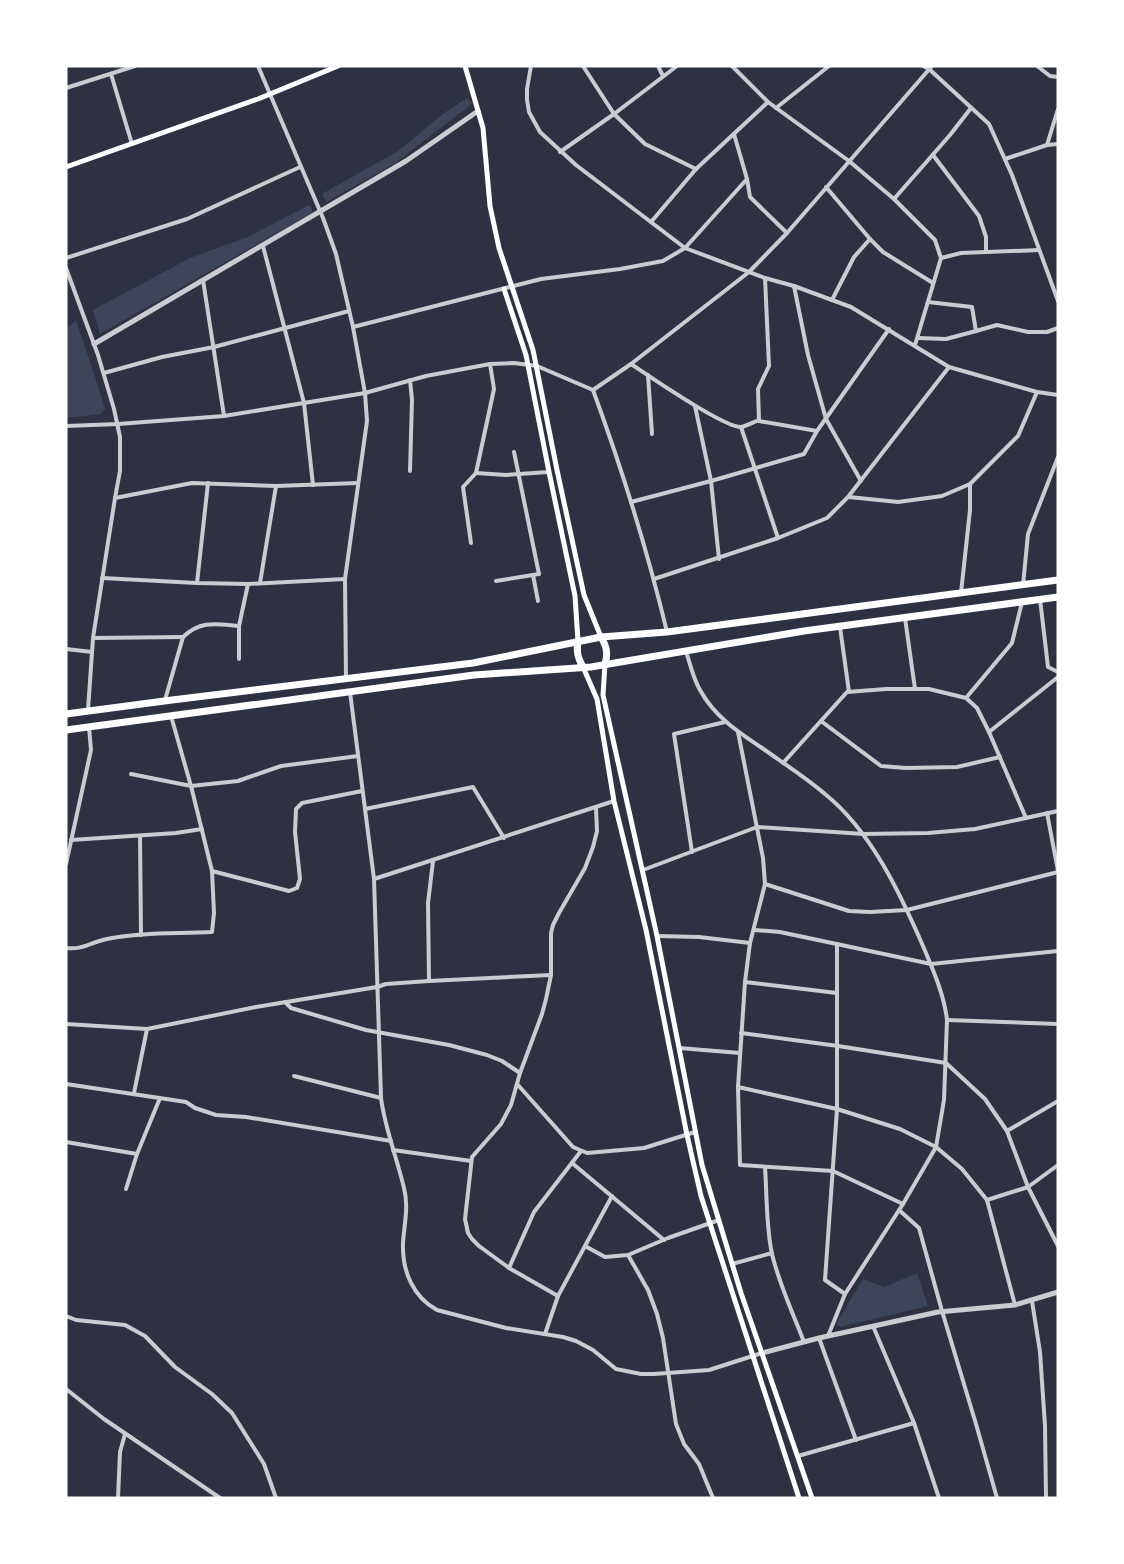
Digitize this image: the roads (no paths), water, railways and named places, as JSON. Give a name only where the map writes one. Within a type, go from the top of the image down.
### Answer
[{"type":"highway","points":[[66,714],[473,663],[602,637],[667,632],[1058,580]]},
{"type":"highway","points":[[66,730],[474,675],[583,668],[905,617],[1058,597]]},
{"type":"highway","points":[[602,637],[608,653],[605,664]]},
{"type":"highway","points":[[578,641],[577,657],[583,668]]},
{"type":"main road","points":[[66,167],[269,94],[338,66]]},
{"type":"main road","points":[[465,66],[483,128],[490,206],[499,248],[533,350],[584,595],[602,637]]},
{"type":"main road","points":[[504,289],[528,364],[575,596],[578,641]]},
{"type":"main road","points":[[605,664],[603,695],[657,936],[707,1184],[810,1497]]},
{"type":"main road","points":[[583,668],[597,699],[614,801],[646,930],[698,1186],[799,1498]]},
{"type":"street","points":[[66,88],[135,66]]},
{"type":"street","points":[[258,66],[336,254],[365,393],[367,421],[345,579],[346,678]]},
{"type":"street","points":[[531,66],[527,100],[529,112],[540,132],[560,152],[685,248],[851,307],[949,367],[1037,392],[1058,395]]},
{"type":"street","points":[[583,66],[614,114],[645,144],[696,170]]},
{"type":"street","points":[[658,66],[663,76]]},
{"type":"street","points":[[560,152],[677,66]]},
{"type":"street","points":[[732,66],[768,102],[849,161],[894,199],[935,240],[941,258],[915,345]]},
{"type":"street","points":[[776,108],[830,66]]},
{"type":"street","points":[[923,66],[930,68],[989,124],[1012,175],[1058,301]]},
{"type":"street","points":[[1037,66],[1050,76],[1058,77]]},
{"type":"street","points":[[593,390],[631,364],[749,272],[787,233],[930,68]]},
{"type":"street","points":[[111,74],[132,144]]},
{"type":"street","points":[[651,222],[696,170],[768,102]]},
{"type":"street","points":[[894,199],[971,108]]},
{"type":"street","points":[[1047,145],[1058,109]]},
{"type":"street","points":[[94,344],[406,160],[478,111]]},
{"type":"street","points":[[734,134],[750,197],[787,233]]},
{"type":"street","points":[[1005,159],[1047,145],[1058,144]]},
{"type":"street","points":[[933,155],[979,216],[986,237],[986,252]]},
{"type":"street","points":[[66,258],[187,219],[300,167]]},
{"type":"street","points":[[353,327],[541,279],[663,261],[685,248],[747,179]]},
{"type":"street","points":[[826,187],[883,252],[933,283]]},
{"type":"street","points":[[832,300],[854,257],[870,238]]},
{"type":"street","points":[[263,246],[304,403],[313,485]]},
{"type":"street","points":[[941,258],[961,253],[1040,250]]},
{"type":"street","points":[[66,268],[104,373],[120,437],[120,471],[93,638],[88,711]]},
{"type":"street","points":[[759,420],[758,389],[769,366],[765,278]]},
{"type":"street","points":[[203,280],[224,416]]},
{"type":"street","points":[[794,286],[808,355],[826,418],[861,481]]},
{"type":"street","points":[[928,302],[972,307],[976,332]]},
{"type":"street","points":[[104,373],[349,311]]},
{"type":"street","points":[[918,338],[946,339],[997,325],[1028,332],[1047,332],[1058,328]]},
{"type":"street","points":[[631,502],[804,454],[826,418],[889,329]]},
{"type":"street","points":[[66,426],[224,416],[365,393],[410,380],[490,364],[514,363],[537,366],[593,390],[617,454],[654,579],[667,632]]},
{"type":"street","points":[[471,543],[463,487],[476,473],[494,389],[490,364]]},
{"type":"street","points":[[631,364],[728,424],[741,427],[759,420],[818,431]]},
{"type":"street","points":[[654,579],[719,559],[827,518],[861,481],[949,367]]},
{"type":"street","points":[[648,375],[652,434]]},
{"type":"street","points":[[410,380],[412,400],[410,471]]},
{"type":"street","points":[[848,497],[898,502],[942,495],[970,484],[1018,436],[1037,392]]},
{"type":"street","points":[[694,405],[711,481],[719,559]]},
{"type":"street","points":[[741,427],[778,538]]},
{"type":"street","points":[[496,581],[538,574],[514,452]]},
{"type":"street","points":[[1023,585],[1028,534],[1058,457]]},
{"type":"street","points":[[476,473],[549,472]]},
{"type":"street","points":[[115,498],[192,483],[276,486],[358,483]]},
{"type":"street","points":[[197,583],[208,483]]},
{"type":"street","points":[[960,593],[970,510],[970,484]]},
{"type":"street","points":[[260,583],[276,486]]},
{"type":"street","points":[[533,575],[538,601]]},
{"type":"street","points":[[102,578],[248,584],[345,579]]},
{"type":"street","points":[[239,659],[239,626],[248,584]]},
{"type":"street","points":[[1040,599],[1048,667],[1058,672]]},
{"type":"street","points":[[966,698],[1012,642],[1022,602]]},
{"type":"street","points":[[905,617],[915,689]]},
{"type":"street","points":[[164,701],[183,637],[189,631],[199,626],[216,624],[239,626]]},
{"type":"street","points":[[840,627],[849,692]]},
{"type":"street","points":[[93,638],[183,637]]},
{"type":"street","points":[[66,649],[92,652]]},
{"type":"street","points":[[686,650],[700,692],[725,722],[827,795],[864,834],[907,910],[944,1000],[947,1020],[946,1063],[944,1100],[936,1148],[845,1294],[828,1336]]},
{"type":"street","points":[[989,732],[1058,677]]},
{"type":"street","points":[[783,763],[847,692],[929,689],[966,698],[977,708],[1026,818]]},
{"type":"street","points":[[350,692],[374,879],[381,1098],[406,1198],[404,1254],[410,1281],[419,1298],[437,1310],[506,1328],[563,1337],[584,1344],[616,1369],[641,1374],[709,1370],[804,1341],[942,1311],[1015,1305],[1058,1292]]},
{"type":"street","points":[[66,948],[78,949],[106,939],[141,935],[212,932],[214,913],[212,871],[171,716]]},
{"type":"street","points":[[821,721],[881,766],[906,768],[957,766],[1000,757]]},
{"type":"street","points":[[692,852],[674,734],[725,722]]},
{"type":"street","points":[[66,864],[91,750],[89,727]]},
{"type":"street","points":[[738,732],[763,858],[765,884],[750,943],[745,982],[738,1087],[740,1165],[833,1171],[903,1204]]},
{"type":"street","points":[[131,774],[191,786],[238,781],[281,766],[358,756]]},
{"type":"street","points":[[365,809],[473,787],[504,838]]},
{"type":"street","points":[[212,871],[290,891],[297,888],[300,879],[295,831],[296,809],[302,803],[362,791]]},
{"type":"street","points":[[374,879],[614,801]]},
{"type":"street","points":[[558,1296],[509,1268],[479,1246],[468,1233],[465,1219],[471,1161],[474,1153],[501,1125],[511,1105],[542,1014],[551,975],[553,925],[585,868],[593,847],[597,831],[596,808]]},
{"type":"street","points":[[642,870],[757,827],[894,835],[957,831],[1058,811]]},
{"type":"street","points":[[765,884],[849,911],[870,912],[907,910],[1058,872],[1047,813]]},
{"type":"street","points":[[71,840],[176,833],[202,829]]},
{"type":"street","points":[[140,836],[141,935]]},
{"type":"street","points":[[429,981],[428,903],[433,861]]},
{"type":"street","points":[[754,930],[780,932],[931,964],[1058,951]]},
{"type":"street","points":[[657,936],[750,943]]},
{"type":"street","points":[[837,944],[837,1109],[825,1280],[845,1294]]},
{"type":"street","points":[[66,1024],[147,1029],[386,984],[551,975]]},
{"type":"street","points":[[745,982],[837,993]]},
{"type":"street","points":[[285,1002],[291,1008],[366,1030],[449,1045],[487,1055],[502,1061],[520,1073]]},
{"type":"street","points":[[947,1020],[1058,1024]]},
{"type":"street","points":[[134,1094],[147,1029]]},
{"type":"street","points":[[741,1033],[946,1063],[985,1099],[1007,1131],[1028,1187],[1058,1246]]},
{"type":"street","points":[[679,1048],[740,1053]]},
{"type":"street","points":[[294,1076],[381,1098]]},
{"type":"street","points":[[66,1084],[186,1102],[195,1108],[216,1115],[246,1117],[391,1141]]},
{"type":"street","points":[[517,1085],[573,1147],[581,1152],[644,1148],[695,1132]]},
{"type":"street","points":[[738,1087],[837,1109],[900,1129],[936,1148],[962,1169],[987,1200],[1015,1305]]},
{"type":"street","points":[[126,1190],[137,1154],[160,1098]]},
{"type":"street","points":[[1007,1131],[1058,1101]]},
{"type":"street","points":[[66,1142],[137,1154]]},
{"type":"street","points":[[393,1150],[471,1161]]},
{"type":"street","points":[[509,1268],[534,1212],[581,1152]]},
{"type":"street","points":[[572,1163],[664,1240]]},
{"type":"street","points":[[987,1200],[1028,1187],[1058,1165]]},
{"type":"street","points":[[765,1167],[772,1253],[782,1286],[804,1341]]},
{"type":"street","points":[[544,1334],[558,1296],[612,1196]]},
{"type":"street","points":[[899,1210],[919,1228],[997,1498]]},
{"type":"street","points":[[585,1246],[605,1257],[628,1255],[719,1220]]},
{"type":"street","points":[[732,1264],[772,1253]]},
{"type":"street","points":[[628,1255],[648,1290],[657,1314],[663,1338],[676,1424],[684,1444],[699,1464],[713,1498]]},
{"type":"street","points":[[1032,1301],[1040,1352],[1044,1405],[1046,1498]]},
{"type":"street","points":[[66,1316],[76,1320],[125,1325],[146,1336],[175,1367],[212,1394],[232,1413],[264,1464],[276,1498]]},
{"type":"street","points":[[873,1326],[914,1423],[939,1498]]},
{"type":"street","points":[[819,1338],[856,1440]]},
{"type":"street","points":[[66,1389],[104,1419],[220,1498]]},
{"type":"street","points":[[798,1456],[914,1423]]},
{"type":"street","points":[[118,1498],[120,1452],[126,1434]]}]
